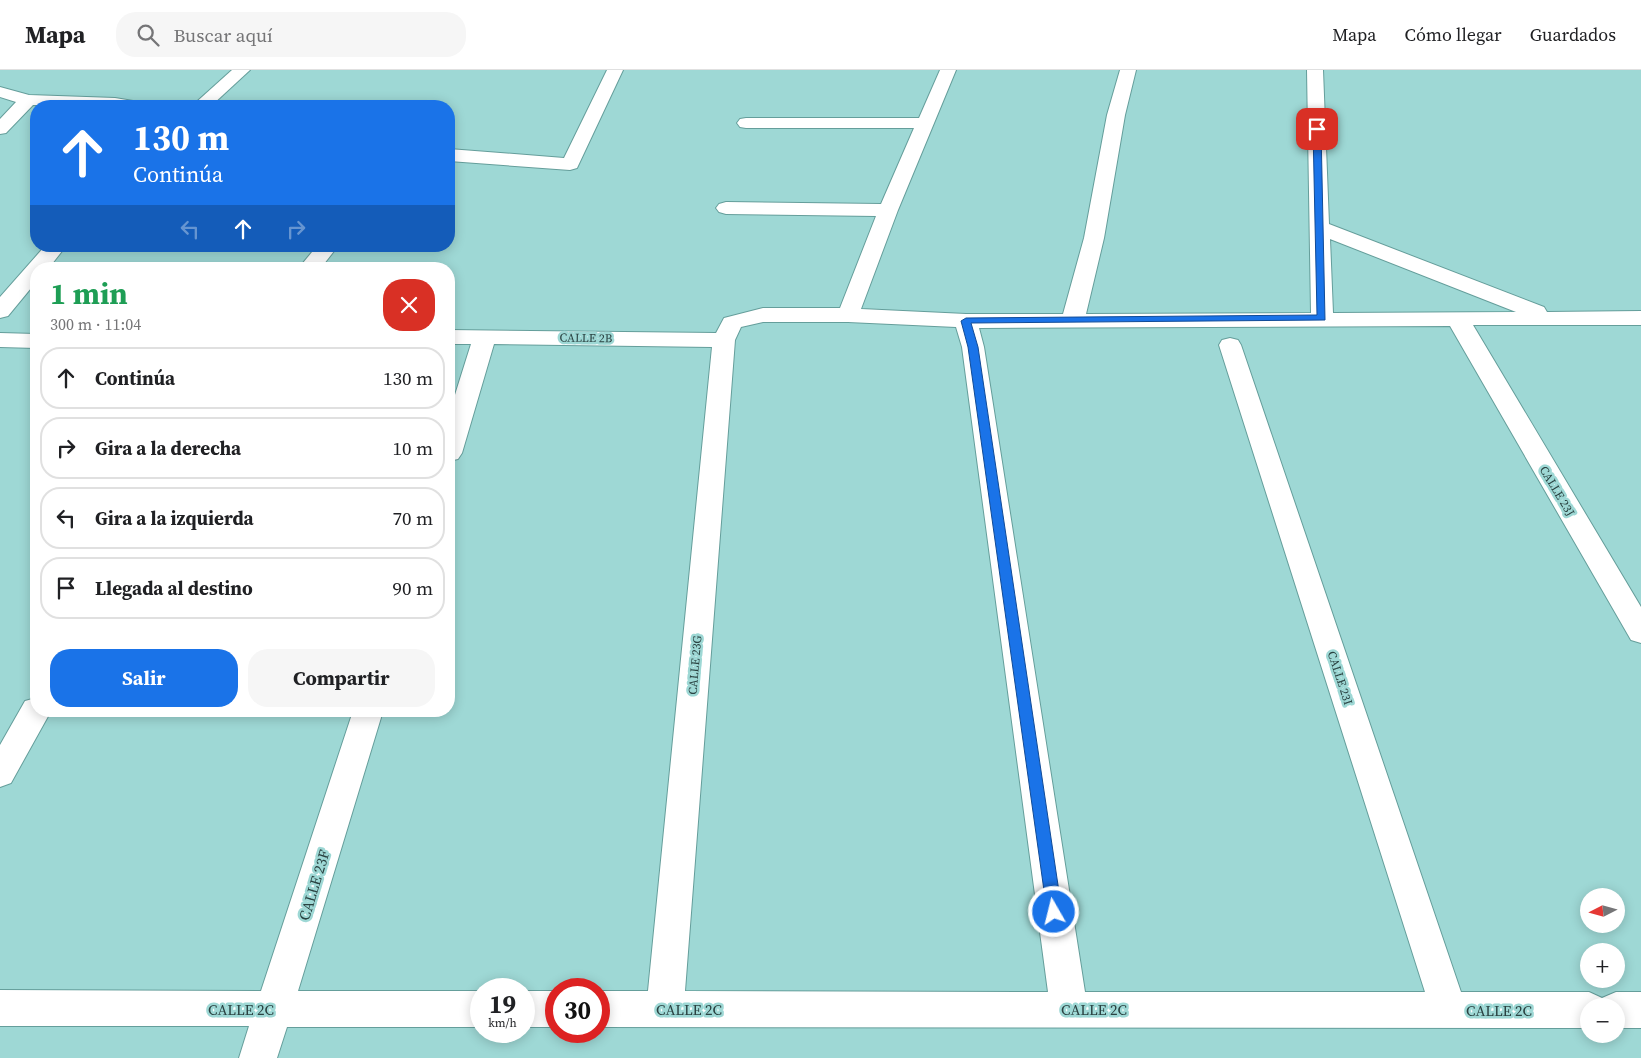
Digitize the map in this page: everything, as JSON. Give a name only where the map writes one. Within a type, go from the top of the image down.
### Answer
[{"type":"street","points":[[208,100],[242,70]]},
{"type":"street","points":[[455,155],[570,164],[615,70]]},
{"type":"street","points":[[848,315],[888,210],[948,70]]},
{"type":"street","points":[[1073,320],[1094,238],[1116,115],[1128,70]]},
{"type":"street","points":[[1315,70],[1321,228],[1322,318]]},
{"type":"street","points":[[0,92],[28,100],[0,129]]},
{"type":"street","points":[[746,124],[925,123]]},
{"type":"street","points":[[726,208],[888,210]]},
{"type":"street","points":[[1321,228],[1552,318]]},
{"type":"street","points":[[42,262],[51,252]]},
{"type":"street","points":[[314,262],[323,252]]},
{"type":"street","points":[[0,311],[30,276]]},
{"type":"street","name":"CALLE 2B","points":[[455,337],[728,332],[763,314],[848,315],[969,334],[1073,320],[1641,318]]},
{"type":"street","name":"CALLE 23J","points":[[1457,318],[1474,350],[1641,632]]},
{"type":"street","name":"CALLE 23G","points":[[665,1009],[728,332]]},
{"type":"street","points":[[969,334],[1069,1009]]},
{"type":"street","points":[[455,434],[485,336]]},
{"type":"street","points":[[0,340],[30,341]]},
{"type":"street","name":"CALLE 23I","points":[[1230,345],[1449,1010]]},
{"type":"street","points":[[0,774],[32,717]]},
{"type":"street","name":"CALLE 23F","points":[[258,1058],[276,1009],[366,717]]},
{"type":"street","name":"CALLE 2C","points":[[0,1008],[470,1009]]},
{"type":"street","name":"CALLE 2C","points":[[610,1009],[1580,1010]]},
{"type":"street","points":[[1625,1010],[1641,1010]]},
{"type":"route","points":[[1054,912],[973,347],[966,321],[1322,318],[1317,129]]}]
